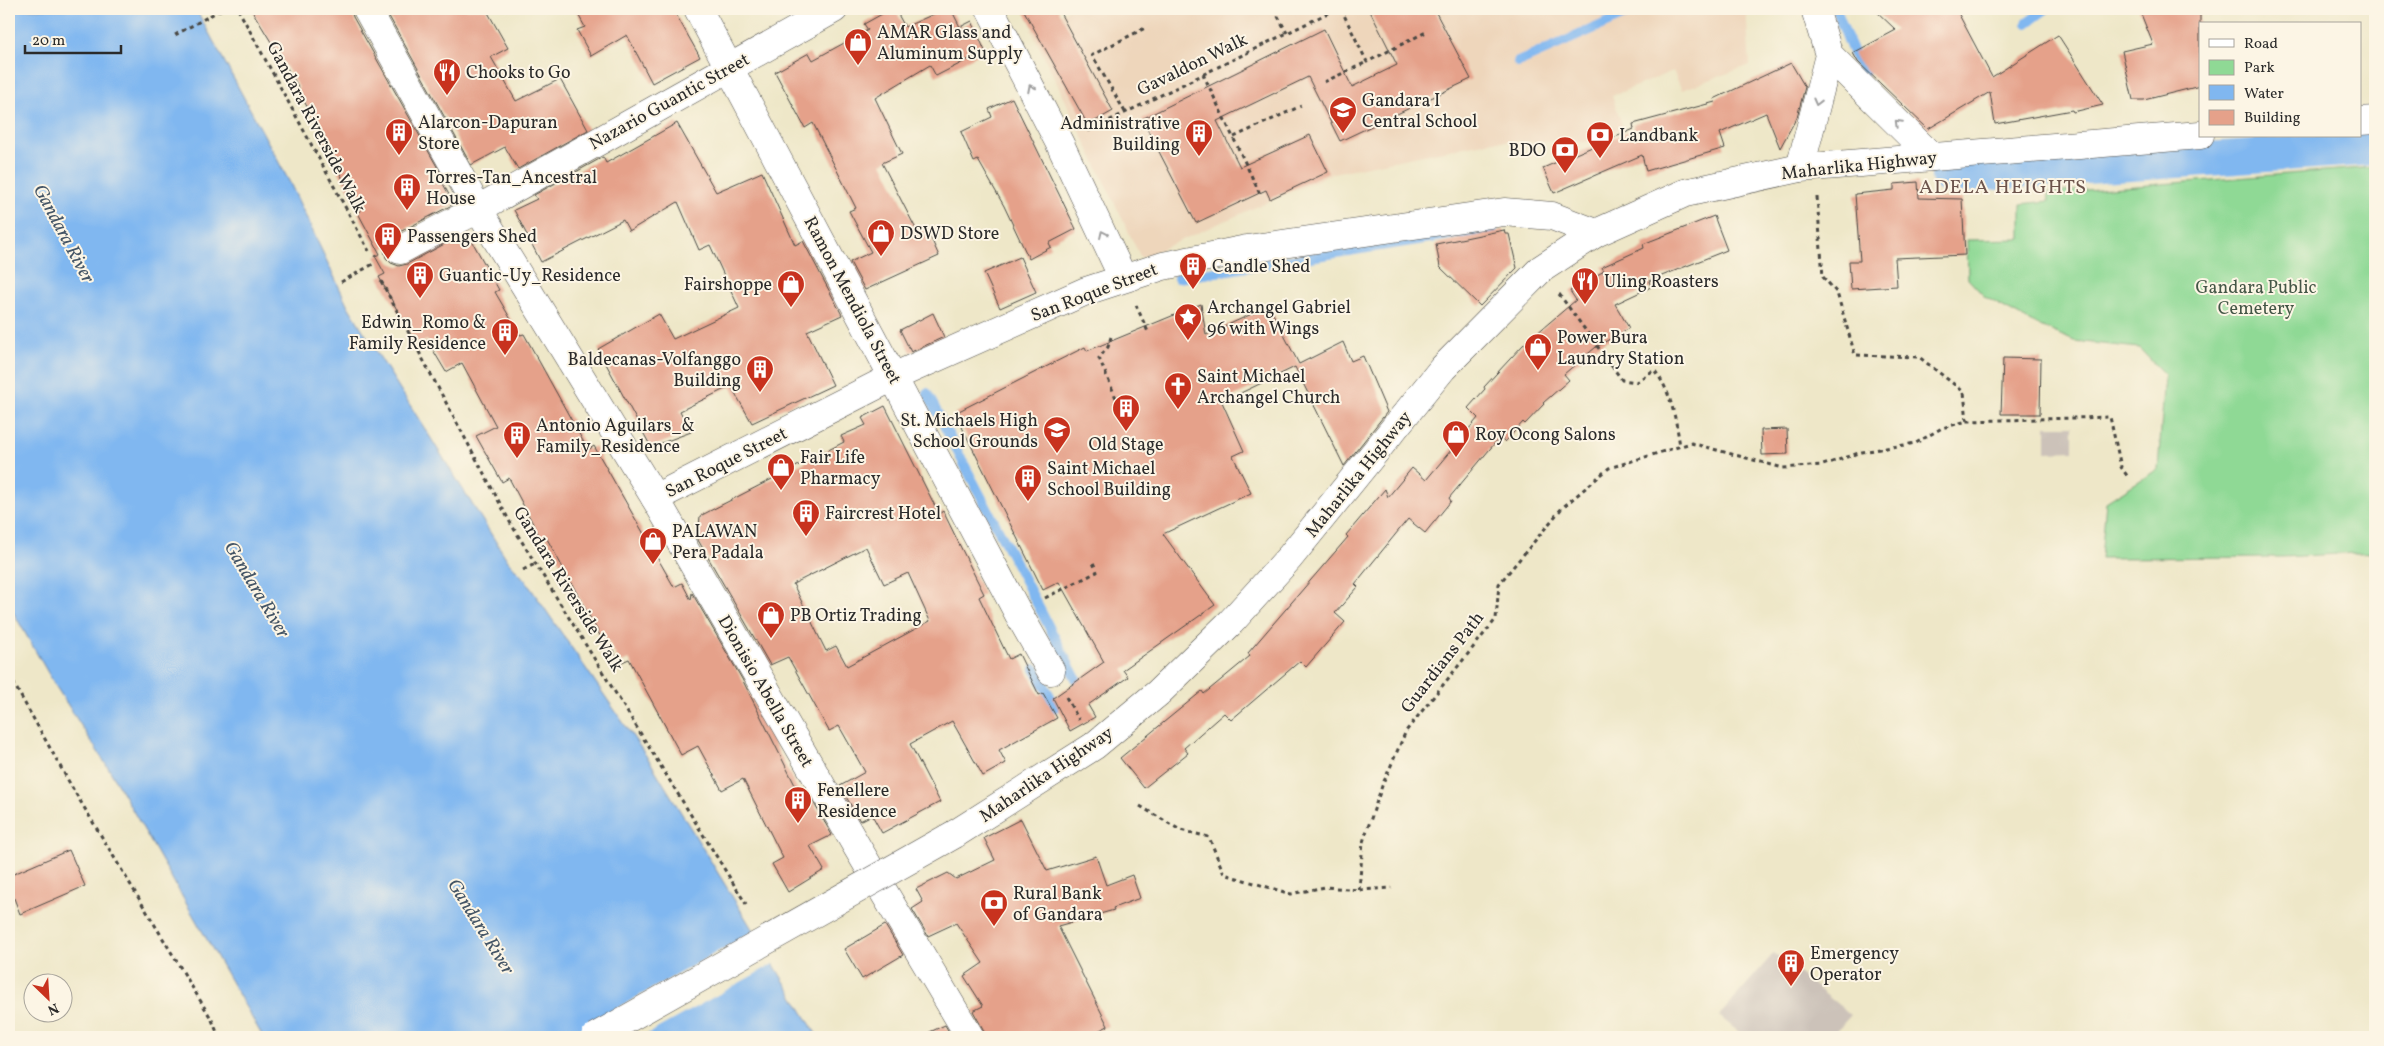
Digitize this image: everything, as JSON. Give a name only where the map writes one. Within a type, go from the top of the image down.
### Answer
[{"type":"main road","name":"Dionisio Abella Street","points":[[367,9],[478,209],[655,498],[857,847],[970,1037]]},
{"type":"main road","name":"Ramon Mendiola Street","points":[[698,9],[730,66],[1018,613],[1051,671]]},
{"type":"main road","name":"Nazario Guantic Street","points":[[400,250],[478,209],[834,9]]},
{"type":"main road","points":[[990,9],[1060,144],[1123,278]]},
{"type":"main road","points":[[1808,167],[1829,55],[1815,9]]},
{"type":"main road","points":[[1829,55],[1932,157]]},
{"type":"main road","points":[[2362,121],[2375,120]]},
{"type":"main road","name":"Maharlika Highway","points":[[595,1037],[955,834],[1094,746],[1158,693],[1231,622],[1290,558],[1443,368],[1541,269],[1596,233],[1685,193],[1808,167],[2199,134]]},
{"type":"main road","name":"San Roque Street","points":[[655,498],[893,377],[1086,291],[1163,266],[1247,250],[1504,212],[1552,216],[1596,233]]},
{"type":"path","points":[[175,35],[222,9]]},
{"type":"path","name":"Gandara Riverside Walk","points":[[238,9],[372,258]]},
{"type":"path","points":[[1274,9],[1287,33]]},
{"type":"path","name":"Gavaldon Walk","points":[[1060,144],[1336,9]]},
{"type":"path","points":[[1341,9],[1367,62]]},
{"type":"path","points":[[1125,112],[1092,55],[1147,27]]},
{"type":"path","points":[[1324,82],[1428,31]]},
{"type":"path","points":[[1203,74],[1260,194]]},
{"type":"path","points":[[1234,137],[1301,106]]},
{"type":"path","points":[[1808,167],[1823,277],[1838,293],[1855,355],[1919,357],[1964,392],[1967,422]]},
{"type":"path","points":[[341,282],[400,250]]},
{"type":"path","points":[[1541,269],[1622,380],[1636,382],[1654,370],[1659,376],[1676,415],[1680,446]]},
{"type":"path","name":"Gandara Riverside Walk","points":[[381,281],[512,524],[746,904]]},
{"type":"path","points":[[1110,337],[1108,347],[1098,358],[1116,398]]},
{"type":"path","name":"Guardians Path","points":[[1359,890],[1364,842],[1382,786],[1406,731],[1496,619],[1499,584],[1562,508],[1609,468],[1690,443],[1783,468],[1824,465],[1862,452],[1916,443],[1942,428],[1967,422],[2110,418],[2121,467],[2128,477]]},
{"type":"path","points":[[1018,613],[1097,572],[1092,560]]},
{"type":"path","points":[[523,570],[537,563]]},
{"type":"path","points":[[9,675],[73,789],[212,1020],[219,1037]]},
{"type":"path","points":[[1140,806],[1180,830],[1209,837],[1224,874],[1291,894],[1325,887],[1359,890],[1392,888]]},
{"type":"shaded area","name":"Gandara I Central School","points":[[1066,9],[1746,9],[1750,65],[1682,90],[1673,71],[1612,96],[1623,127],[1587,142],[1494,141],[1333,173],[1141,258],[1031,29],[1067,11]]},
{"type":"shaded area","points":[[2046,426],[2073,426],[2073,451],[2046,452]]},
{"type":"shaded area","points":[[1774,953],[1851,1015],[1831,1037],[1745,1037],[1719,1016]]},
{"type":"green space","name":"Gandara Public Cemetery","points":[[2375,167],[2375,552],[2283,557],[2101,558],[2106,502],[2158,469],[2165,375],[2139,348],[2074,341],[2031,322],[1985,297],[1968,279],[1967,240],[2021,239],[2021,204],[2049,201],[2048,193]]},
{"type":"water","name":"Gandara River","points":[[9,9],[196,9],[290,183],[348,306],[508,561],[525,580],[649,760],[818,1037],[263,1037],[109,769],[55,685],[9,605]]},
{"type":"pier","points":[[756,930],[775,963],[642,1037],[566,1037]]},
{"type":"building","points":[[251,9],[351,9],[353,17],[444,179],[441,180],[454,204],[392,236],[387,241],[384,249],[386,258],[391,263],[399,266],[407,264],[467,232],[499,290],[495,292],[520,335],[524,334],[588,450],[594,446],[674,587],[682,583],[691,600],[692,593],[742,679],[800,795],[807,791],[832,835],[810,846],[824,870],[788,892],[772,864],[783,858],[743,779],[722,790],[698,746],[681,755],[629,659],[620,663],[607,639],[603,641],[546,537],[541,539],[509,478],[502,482],[476,436],[496,426],[462,363],[446,372],[427,340],[417,346],[379,277],[385,274],[375,256],[380,254],[358,213],[361,211],[321,140],[325,138],[297,89],[299,88]]},
{"type":"building","points":[[385,9],[486,9],[508,48],[491,57],[516,101],[560,79],[588,130],[518,169],[505,147],[471,165]]},
{"type":"building","points":[[575,9],[673,9],[700,57],[652,83],[627,35],[591,56],[577,30],[585,27]]},
{"type":"building","points":[[891,9],[895,9],[905,27],[945,9],[951,9],[960,27],[972,21],[985,51],[936,76],[930,65],[875,98],[902,154],[882,163],[917,231],[926,227],[939,256],[865,290],[850,262],[871,252],[849,211],[856,208],[813,123],[805,128],[775,72],[809,53],[813,60],[868,30],[864,24]]},
{"type":"building","points":[[1023,9],[1058,9],[1113,111],[1088,125]]},
{"type":"building","points":[[1369,9],[1434,9],[1471,79],[1340,141],[1308,77],[1217,121],[1240,167],[1310,135],[1328,172],[1270,199],[1266,190],[1196,223],[1142,119],[1324,29],[1352,87],[1397,65]]},
{"type":"building","points":[[1874,9],[1956,9],[1992,77],[2058,35],[2103,105],[2073,112],[2072,110],[1995,124],[1990,92],[1928,129],[1858,62],[1853,53],[1896,30]]},
{"type":"building","points":[[2139,9],[2200,9],[2199,86],[2144,100],[2133,100],[2122,51],[2153,44]]},
{"type":"building","points":[[1791,63],[1805,87],[1797,117],[1780,148],[1766,113],[1720,133],[1725,148],[1646,171],[1642,155],[1554,193],[1543,168],[1634,129],[1633,124],[1715,102],[1714,99]]},
{"type":"building","points":[[1012,98],[1076,229],[1049,243],[1051,247],[1029,259],[1004,206],[978,160],[974,162],[961,132],[992,117],[989,109]]},
{"type":"building","points":[[677,123],[716,192],[762,172],[795,245],[803,241],[842,315],[807,331],[833,385],[752,423],[731,386],[680,411],[691,432],[651,447],[598,349],[659,314],[673,339],[739,308],[710,245],[699,250],[678,202],[629,231],[623,220],[541,262],[514,210],[537,199],[534,195],[603,157],[606,163]]},
{"type":"building","points":[[1918,182],[1919,198],[1962,199],[1965,255],[1895,258],[1897,286],[1851,289],[1849,261],[1860,261],[1855,194],[1894,190],[1894,184]]},
{"type":"building","points":[[1714,216],[1727,250],[1649,281],[1651,287],[1615,304],[1629,328],[1596,347],[1564,374],[1569,380],[1543,403],[1525,424],[1523,422],[1505,442],[1500,437],[1449,498],[1451,501],[1425,533],[1408,519],[1355,584],[1358,587],[1335,613],[1345,622],[1306,667],[1300,661],[1231,720],[1224,713],[1184,748],[1188,753],[1144,788],[1120,758],[1202,691],[1204,694],[1250,656],[1248,653],[1348,537],[1346,535],[1385,489],[1388,497],[1412,468],[1426,480],[1478,418],[1468,408],[1485,389],[1484,387],[1523,345],[1576,300],[1570,291],[1604,271],[1602,267],[1644,248],[1643,244]]},
{"type":"building","points":[[1504,230],[1505,234],[1509,234],[1517,268],[1480,306],[1440,267],[1436,244]]},
{"type":"building","points":[[1020,257],[1036,292],[1000,308],[984,273]]},
{"type":"building","points":[[1201,304],[1206,335],[1269,306],[1299,364],[1343,342],[1351,361],[1363,356],[1387,412],[1344,466],[1295,367],[1222,402],[1244,451],[1233,456],[1251,493],[1163,534],[1215,605],[1123,670],[1128,677],[1088,705],[1095,717],[1070,731],[1053,698],[1104,662],[1059,582],[1043,590],[955,413],[1085,347],[1087,351]]},
{"type":"building","points":[[933,313],[944,337],[911,352],[900,330]]},
{"type":"building","points":[[2003,358],[2041,359],[2040,414],[2001,414]]},
{"type":"building","points":[[885,406],[939,514],[943,511],[984,594],[979,597],[1009,659],[1019,654],[1039,695],[1043,693],[1057,718],[999,750],[1006,763],[983,776],[952,721],[910,744],[940,802],[882,833],[872,815],[860,821],[840,786],[865,772],[839,726],[829,731],[788,657],[770,665],[698,540],[700,516],[844,442],[841,436],[866,425],[862,418]],"holes":[[[866,547],[884,584],[908,573],[930,621],[847,666],[836,646],[826,651],[793,584]]]},
{"type":"building","points":[[1787,429],[1788,454],[1762,455],[1761,430]]},
{"type":"building","points":[[1021,819],[1047,871],[1096,856],[1106,885],[1132,875],[1140,898],[1113,908],[1114,910],[1058,926],[1108,1026],[1086,1037],[986,1037],[973,1011],[983,1006],[964,976],[983,963],[956,923],[928,936],[912,909],[923,902],[916,889],[948,873],[956,879],[995,860],[984,838]]},
{"type":"building","points":[[69,850],[85,886],[20,914],[9,885],[9,876]]},
{"type":"building","points":[[885,925],[903,955],[862,979],[844,949]]},
{"type":"building","points":[[945,1025],[952,1037],[919,1037]]},
{"type":"waterway","points":[[1518,62],[1638,9]]},
{"type":"waterway","points":[[1836,9],[1853,53],[1864,72]]},
{"type":"waterway","points":[[2027,23],[2046,9]]},
{"type":"waterway","points":[[1948,176],[2375,148]]},
{"type":"waterway","points":[[1178,278],[1493,228]]},
{"type":"waterway","points":[[927,393],[1083,692]]},
{"type":"waterway","points":[[1035,669],[1056,707]]},
{"type":"place","name":"AMAR Glass and Aluminum Supply","points":[[858,66]]},
{"type":"place","name":"Chooks to Go","points":[[447,96]]},
{"type":"place","name":"Gandara I Central School","points":[[1343,134]]},
{"type":"place","name":"Alarcon-Dapuran Store","points":[[399,156]]},
{"type":"place","name":"Administrative Building","points":[[1199,157]]},
{"type":"place","name":"Landbank","points":[[1600,159]]},
{"type":"place","name":"BDO","points":[[1565,174]]},
{"type":"place","name":"Torres-Tan_Ancestral House","points":[[407,211]]},
{"type":"place","name":"DSWD Store","points":[[881,257]]},
{"type":"place","name":"Passengers Shed","points":[[388,260]]},
{"type":"place","name":"Candle Shed","points":[[1193,290]]},
{"type":"place","name":"Guantic-Uy_Residence","points":[[420,299]]},
{"type":"place","name":"Uling Roasters","points":[[1585,305]]},
{"type":"place","name":"Fairshoppe","points":[[791,308]]},
{"type":"place","name":"Archangel Gabriel 96 with Wings","points":[[1188,341]]},
{"type":"place","name":"Edwin_Romo & Family Residence","points":[[505,356]]},
{"type":"place","name":"Power Bura Laundry Station","points":[[1538,371]]},
{"type":"place","name":"Baldecanas-Volfanggo Building","points":[[760,393]]},
{"type":"place","name":"Saint Michael Archangel Church","points":[[1178,410]]},
{"type":"place","name":"Old Stage","points":[[1126,432]]},
{"type":"place","name":"St. Michaels High School Grounds","points":[[1057,454]]},
{"type":"place","name":"Roy Ocong Salons","points":[[1456,458]]},
{"type":"place","name":"Antonio Aguilars_& Family_Residence","points":[[517,459]]},
{"type":"place","name":"Fair Life Pharmacy","points":[[781,491]]},
{"type":"place","name":"Saint Michael School Building","points":[[1028,502]]},
{"type":"place","name":"Faircrest Hotel","points":[[806,537]]},
{"type":"place","name":"PALAWAN Pera Padala","points":[[653,565]]},
{"type":"place","name":"PB Ortiz Trading","points":[[771,639]]},
{"type":"place","name":"Fenellere Residence","points":[[798,824]]},
{"type":"place","name":"Rural Bank of Gandara","points":[[994,927]]},
{"type":"place","name":"Emergency Operator","points":[[1791,987]]},
{"type":"district","name":"ADELA HEIGHTS","points":[[2003,186]]}]
